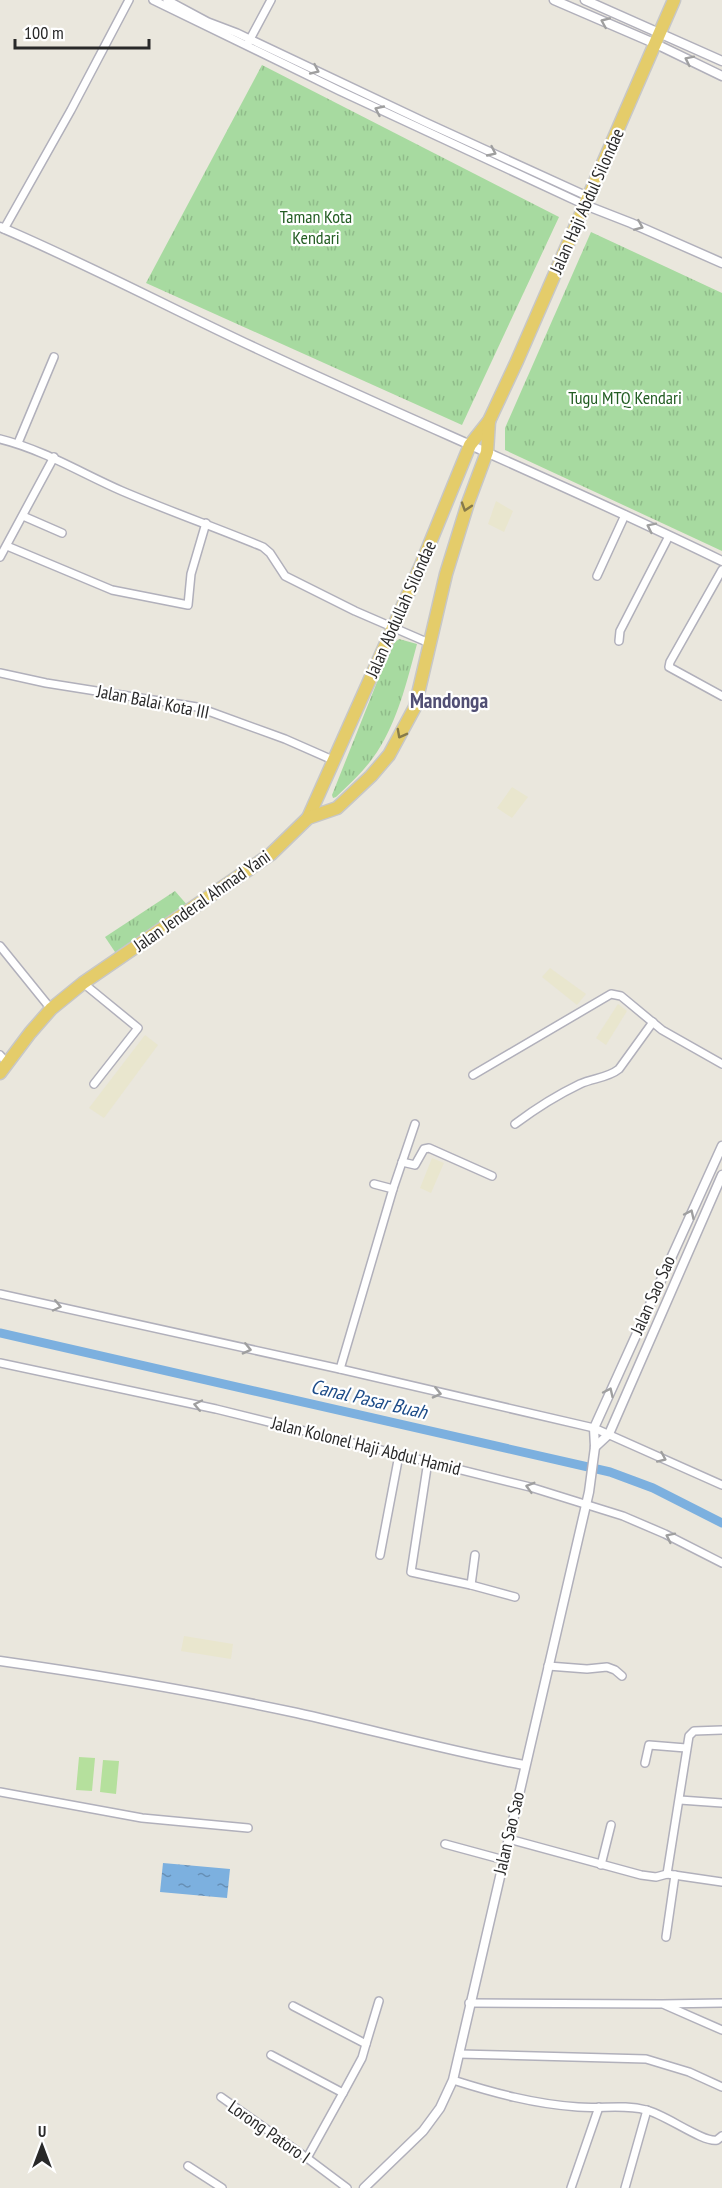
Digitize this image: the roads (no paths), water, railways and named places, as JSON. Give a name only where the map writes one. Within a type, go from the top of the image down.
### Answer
[{"type":"highway","name":"Jalan Haji Abdul Silondae","points":[[496,402],[517,361],[674,0]]},
{"type":"highway","name":"Jalan Abdullah Silondae","points":[[308,818],[422,565],[470,445],[489,421],[496,402]]},
{"type":"highway","name":"Jalan Jenderal Ahmad Yani","points":[[2,1064],[51,1009],[82,983],[271,854],[308,818],[337,808],[371,776],[389,755],[415,707],[452,555],[487,453],[489,421]]},
{"type":"highway","points":[[319,791],[337,808]]},
{"type":"street","points":[[129,0],[76,100],[2,228],[267,353],[722,561]]},
{"type":"street","points":[[153,0],[248,42]]},
{"type":"street","points":[[167,0],[340,91],[722,263]]},
{"type":"street","points":[[248,42],[271,0]]},
{"type":"street","points":[[554,0],[722,61]]},
{"type":"street","points":[[585,0],[722,76]]},
{"type":"street","points":[[18,443],[54,357]]},
{"type":"street","points":[[0,439],[18,443],[54,457],[119,489],[266,549],[285,576],[355,611],[429,643]]},
{"type":"street","points":[[0,557],[54,457]]},
{"type":"street","points":[[597,576],[625,515]]},
{"type":"street","points":[[23,516],[62,533]]},
{"type":"street","points":[[7,546],[112,590],[188,605],[190,574],[206,524]]},
{"type":"street","points":[[619,640],[620,631],[669,536]]},
{"type":"street","points":[[722,570],[669,667],[722,696]]},
{"type":"street","name":"Jalan Balai Kota III","points":[[0,673],[46,683],[197,707],[285,739],[335,761]]},
{"type":"street","points":[[0,946],[51,1009]]},
{"type":"street","points":[[82,983],[138,1028],[94,1084]]},
{"type":"street","points":[[473,1075],[611,994],[621,996],[670,1035],[722,1065]]},
{"type":"street","points":[[515,1124],[579,1085],[613,1074],[653,1022]]},
{"type":"street","points":[[340,1369],[393,1188],[415,1124]]},
{"type":"street","name":"Jalan Sao Sao","points":[[364,2188],[423,2131],[440,2108],[453,2080],[524,1765],[589,1492],[596,1447],[594,1428],[722,1146]]},
{"type":"street","points":[[402,1162],[415,1165],[424,1149],[429,1148],[492,1176]]},
{"type":"street","name":"Jalan Sao Sao","points":[[596,1447],[609,1434],[722,1175]]},
{"type":"street","points":[[375,1184],[393,1188]]},
{"type":"street","points":[[0,1294],[594,1428],[722,1485]]},
{"type":"street","name":"Jalan Kolonel Haji Abdul Hamid","points":[[0,1363],[205,1406],[586,1503],[665,1534],[722,1563]]},
{"type":"street","points":[[380,1555],[399,1455]]},
{"type":"street","points":[[428,1461],[411,1572],[515,1597]]},
{"type":"street","points":[[471,1585],[475,1555]]},
{"type":"street","points":[[0,1660],[240,1701],[524,1765]]},
{"type":"street","points":[[548,1666],[588,1669],[607,1667],[622,1676]]},
{"type":"street","points":[[666,1937],[671,1875],[689,1736],[694,1731],[722,1730]]},
{"type":"street","points":[[645,1763],[648,1745],[686,1748]]},
{"type":"street","points":[[0,1792],[142,1818],[248,1828]]},
{"type":"street","points":[[680,1800],[722,1803]]},
{"type":"street","points":[[601,1865],[611,1825]]},
{"type":"street","points":[[509,1839],[649,1877],[671,1875],[722,1882]]},
{"type":"street","points":[[445,1844],[504,1860]]},
{"type":"street","points":[[307,2158],[362,2058],[379,2001]]},
{"type":"street","points":[[469,2003],[722,2003]]},
{"type":"street","points":[[662,2004],[722,2030]]},
{"type":"street","points":[[293,2006],[366,2044]]},
{"type":"street","points":[[459,2054],[646,2059],[688,2072],[722,2087]]},
{"type":"street","points":[[271,2055],[343,2093]]},
{"type":"street","points":[[453,2080],[518,2099],[555,2105],[626,2107],[647,2110],[708,2140],[717,2140],[722,2136]]},
{"type":"street","name":"Lorong Patoro I","points":[[221,2097],[347,2188]]},
{"type":"street","points":[[571,2188],[599,2107]]},
{"type":"street","points":[[625,2188],[647,2110]]},
{"type":"street","points":[[188,2166],[222,2188]]},
{"type":"water","points":[[163,1863],[230,1869],[227,1898],[160,1892]]},
{"type":"waterway","name":"Canal Pasar Buah","points":[[0,1333],[610,1472],[653,1488],[722,1523]]},
{"type":"district","name":"Mandonga","points":[[449,701]]},
{"type":"park label","name":"Taman Kota Kendari","points":[[316,227]]},
{"type":"park label","name":"Tugu MTQ Kendari","points":[[625,398]]}]
